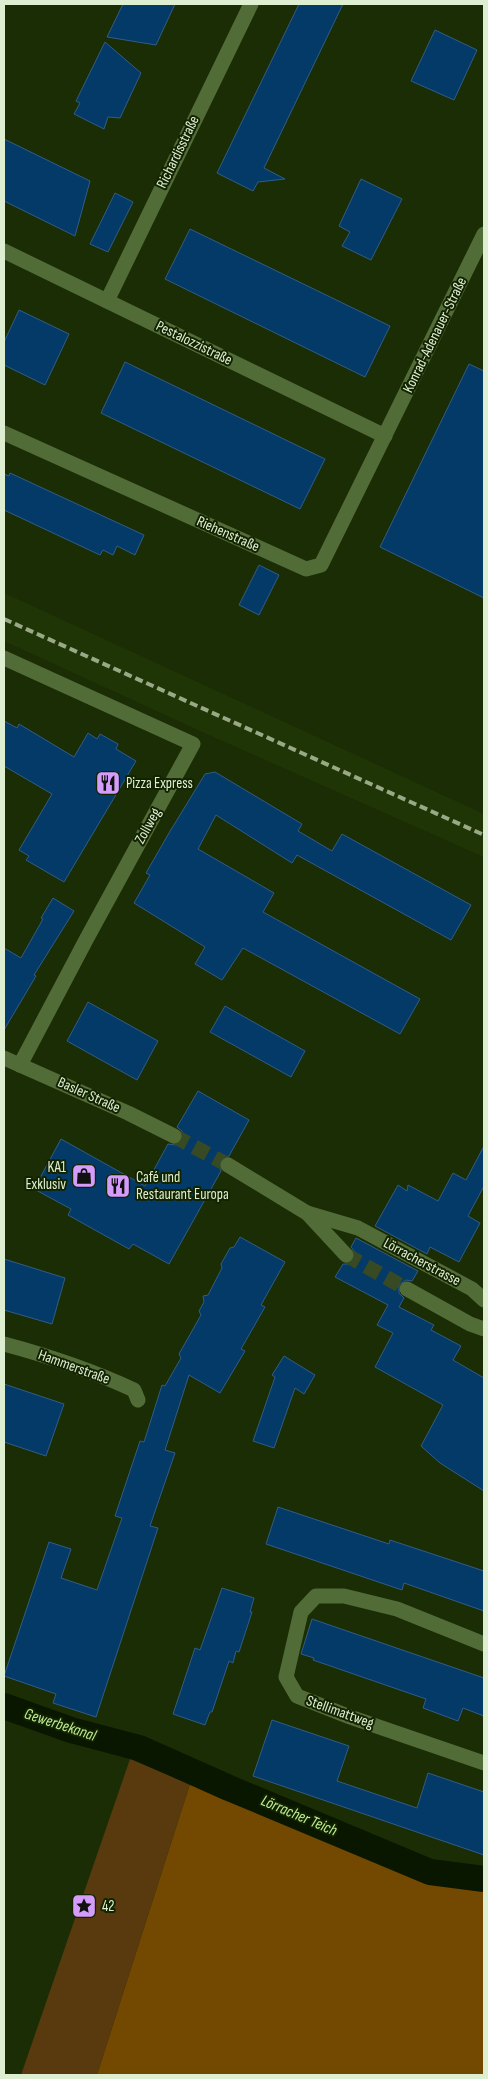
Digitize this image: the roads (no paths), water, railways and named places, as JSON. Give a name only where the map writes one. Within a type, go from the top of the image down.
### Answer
[{"type":"street","name":"Richardisstraße","points":[[107,301],[251,4]]},
{"type":"street","name":"Konrad-Adenauer-Straße","points":[[385,436],[484,234]]},
{"type":"street","name":"Pestalozzistraße","points":[[4,251],[385,436]]},
{"type":"street","name":"Riehenstraße","points":[[4,433],[306,569],[321,565],[385,436]]},
{"type":"street","name":"Zollweg","points":[[4,658],[193,744],[20,1064]]},
{"type":"street","name":"Basler Straße","points":[[4,1058],[174,1136]]},
{"type":"street","points":[[228,1165],[307,1213],[344,1254]]},
{"type":"street","name":"Lörracherstrasse","points":[[307,1213],[358,1228],[472,1289],[484,1300]]},
{"type":"street","points":[[406,1290],[470,1324],[484,1329]]},
{"type":"street","name":"Hammerstraße","points":[[4,1344],[52,1357],[98,1373],[134,1390],[138,1400]]},
{"type":"street","name":"Stellimattweg","points":[[484,1644],[397,1609],[344,1596],[316,1596],[301,1612],[286,1677],[297,1696],[350,1717],[484,1763]]},
{"type":"waterway","name":"Lörracher Teich","points":[[4,1706],[71,1730],[139,1748],[229,1788],[430,1872],[484,1879]]},
{"type":"tunnel","points":[[174,1136],[228,1165]]},
{"type":"tunnel","points":[[346,1255],[407,1289]]},
{"type":"railway","points":[[4,619],[484,835]]},
{"type":"place","name":"Pizza Express","points":[[108,783]]},
{"type":"place","name":"KA1 Exklusiv","points":[[84,1176]]},
{"type":"place","name":"Café und Restaurant Europa","points":[[118,1186]]},
{"type":"place","name":"42","points":[[84,1906]]},
{"type":"water label","name":"Gewerbekanal","points":[[60,1725]]}]
